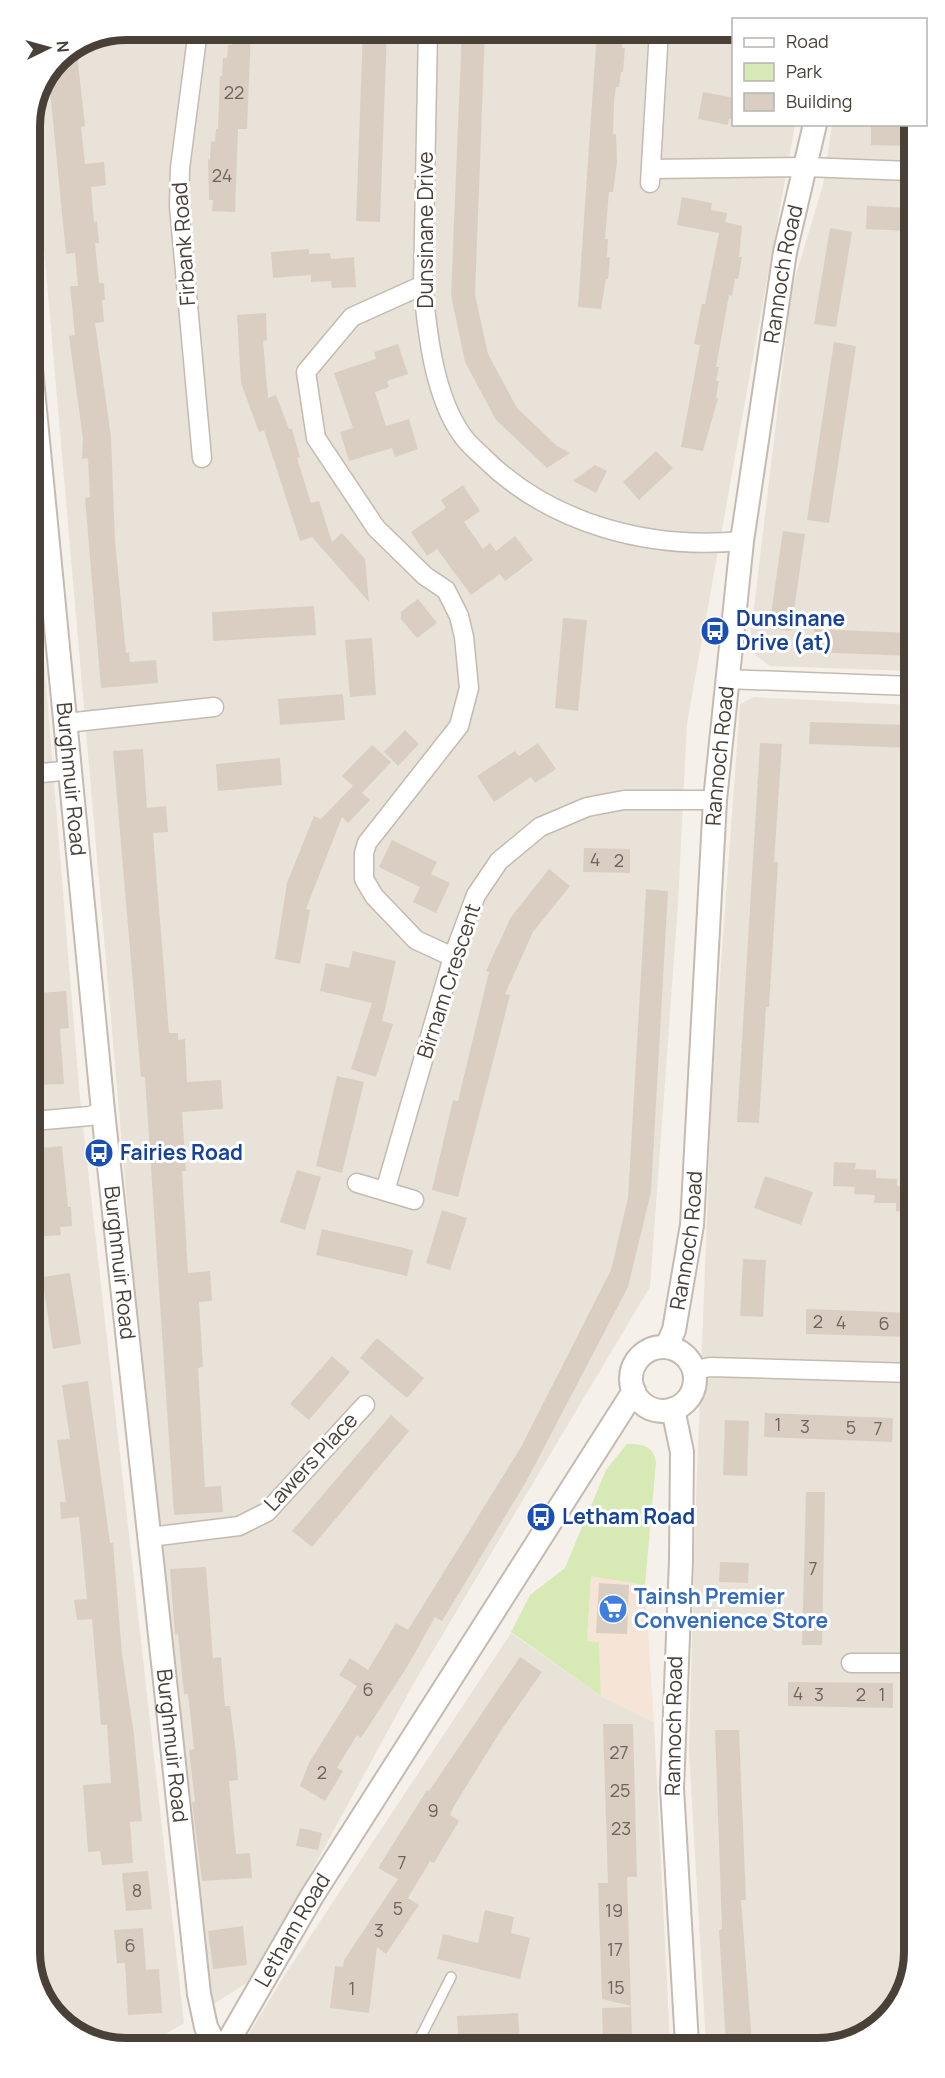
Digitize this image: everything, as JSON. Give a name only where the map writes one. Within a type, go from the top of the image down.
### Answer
[{"type":"street","name":"Firbank Road","points":[[197,40],[180,168],[179,206],[202,458]]},
{"type":"street","name":"Dunsinane Drive","points":[[428,40],[423,285],[427,327],[439,384],[462,435],[508,481],[529,495],[596,527],[637,536],[684,541],[742,541]]},
{"type":"street","points":[[658,41],[651,176],[806,167],[904,171]]},
{"type":"street","name":"Rannoch Road","points":[[667,1346],[674,1330],[692,1225],[715,800],[742,541],[784,252],[815,126]]},
{"type":"street","points":[[423,285],[352,317],[306,372],[316,438],[376,528],[425,576],[446,590],[459,616],[469,687],[461,719],[452,738],[367,843],[363,866],[367,887],[416,940],[453,957]]},
{"type":"street","name":"Burghmuir Road","points":[[41,508],[66,723],[103,1111],[199,1994],[206,2027],[217,2037]]},
{"type":"street","points":[[726,679],[904,686]]},
{"type":"street","points":[[66,723],[214,707]]},
{"type":"street","points":[[41,773],[71,770]]},
{"type":"street","name":"Birnam Crescent","points":[[385,1191],[453,957],[476,895],[489,874],[514,846],[540,827],[587,807],[624,800],[715,800]]},
{"type":"street","points":[[40,1120],[90,1116],[103,1111]]},
{"type":"street","points":[[357,1183],[414,1200]]},
{"type":"street","points":[[667,1346],[685,1354],[694,1370],[695,1383],[692,1394],[684,1404],[673,1409],[654,1410],[638,1399],[633,1391],[631,1378],[634,1365],[642,1354],[654,1348],[667,1346]]},
{"type":"street","points":[[694,1370],[710,1367],[904,1373]]},
{"type":"street","name":"Letham Road","points":[[228,2037],[318,1886],[633,1391]]},
{"type":"street","name":"Lawers Place","points":[[150,1537],[239,1526],[267,1512],[365,1405]]},
{"type":"street","name":"Rannoch Road","points":[[673,1409],[682,1452],[681,1560],[672,1788],[684,2038]]},
{"type":"street","points":[[851,1663],[904,1663]]},
{"type":"lane","points":[[420,2037],[451,1977]]},
{"type":"shaded area","points":[[127,40],[732,41],[732,126],[795,126],[687,723],[678,904],[650,1287],[415,1681],[253,1979],[212,2005],[144,1399],[41,224],[41,121],[43,105],[49,89],[56,78],[78,78],[78,56],[84,52],[99,45]]},
{"type":"shaded area","points":[[832,126],[904,126],[904,671],[770,666],[755,655],[750,641],[792,288],[823,185]]},
{"type":"shaded area","points":[[41,630],[80,1099],[184,2023],[161,2037],[105,2035],[84,2026],[66,2012],[49,1989],[42,1968],[40,1951]]},
{"type":"shaded area","points":[[754,697],[904,705],[904,1962],[898,1984],[890,1999],[871,2020],[846,2033],[818,2038],[706,2038],[689,1751],[712,1087],[740,704]]},
{"type":"shaded area","points":[[591,1575],[645,1585],[654,1722],[601,1696],[599,1643],[587,1642]]},
{"type":"shaded area","points":[[511,1633],[601,1696],[654,1722],[670,2038],[247,2037],[284,1976]]},
{"type":"green space","points":[[627,1444],[646,1447],[655,1456],[656,1462],[645,1585],[591,1576],[587,1641],[599,1642],[601,1696],[511,1632],[530,1595],[565,1568],[606,1470]]},
{"type":"building","points":[[232,40],[251,40],[247,129],[238,129],[235,212],[212,211],[213,200],[209,200],[208,159],[210,160],[211,141],[215,142],[216,129],[218,129],[223,58],[227,58],[228,45],[232,45]]},
{"type":"building","points":[[363,40],[387,40],[380,222],[356,221]]},
{"type":"building","points":[[462,40],[485,41],[475,295],[488,354],[517,408],[557,446],[570,453],[547,468],[496,420],[465,362],[451,295]]},
{"type":"building","points":[[596,41],[622,41],[622,48],[625,48],[623,72],[621,72],[619,87],[616,87],[614,101],[613,134],[616,134],[617,163],[613,192],[609,192],[605,239],[608,239],[607,257],[610,257],[608,279],[606,279],[601,309],[578,307]]},
{"type":"building","points":[[78,63],[85,126],[81,127],[85,164],[104,162],[106,185],[91,187],[94,222],[97,221],[99,243],[95,243],[99,283],[104,283],[105,300],[102,300],[104,322],[95,323],[111,437],[115,541],[126,653],[129,652],[130,662],[156,660],[158,683],[101,688],[85,498],[90,497],[88,458],[82,459],[83,439],[69,336],[75,335],[70,286],[78,286],[75,253],[66,254],[50,88],[56,78],[78,78]]},
{"type":"building","points":[[703,92],[732,98],[732,119],[729,119],[728,125],[698,119]]},
{"type":"building","points":[[871,126],[904,126],[904,146],[871,145]]},
{"type":"building","points":[[682,197],[712,203],[711,210],[727,213],[725,222],[742,226],[739,257],[742,257],[738,279],[735,279],[732,296],[729,295],[716,367],[719,367],[716,381],[719,381],[716,398],[718,398],[703,451],[681,447],[700,345],[694,344],[702,304],[705,304],[719,233],[677,225]]},
{"type":"building","points":[[867,206],[904,208],[904,231],[866,229]]},
{"type":"building","points":[[830,228],[852,232],[836,327],[814,324]]},
{"type":"building","points":[[309,249],[309,254],[330,253],[331,259],[354,257],[356,287],[332,288],[331,281],[311,282],[311,275],[273,278],[271,252]]},
{"type":"building","points":[[266,313],[267,340],[263,341],[268,398],[276,395],[289,429],[292,429],[300,457],[297,458],[311,503],[319,501],[332,542],[342,533],[365,559],[369,602],[312,537],[300,541],[264,430],[259,432],[241,383],[237,315]]},
{"type":"building","points":[[834,342],[856,346],[829,523],[807,520]]},
{"type":"building","points":[[398,344],[408,374],[387,381],[389,387],[375,392],[386,426],[409,419],[418,449],[395,457],[392,448],[349,461],[340,432],[353,428],[334,373],[376,359],[374,352]]},
{"type":"building","points":[[656,451],[673,468],[639,500],[623,482]]},
{"type":"building","points":[[595,465],[607,471],[596,493],[573,481]]},
{"type":"building","points":[[463,485],[480,511],[464,522],[483,549],[490,543],[496,551],[515,536],[533,560],[505,581],[500,574],[471,595],[437,549],[427,556],[411,532],[446,508],[441,500]]},
{"type":"building","points":[[783,531],[805,534],[791,631],[769,628]]},
{"type":"building","points":[[418,599],[437,623],[417,638],[401,619],[401,612]]},
{"type":"building","points":[[314,606],[316,635],[213,641],[212,612]]},
{"type":"building","points":[[563,618],[587,620],[578,711],[555,708]]},
{"type":"building","points":[[814,629],[904,633],[904,656],[813,652]]},
{"type":"building","points":[[372,638],[376,695],[350,697],[345,640]]},
{"type":"building","points":[[343,694],[345,720],[280,725],[278,699]]},
{"type":"building","points":[[810,722],[904,725],[904,748],[809,744]]},
{"type":"building","points":[[405,730],[419,744],[398,766],[384,752]]},
{"type":"building","points":[[538,743],[556,769],[535,783],[531,777],[494,802],[477,776],[515,751],[519,756]]},
{"type":"building","points":[[760,743],[782,744],[774,862],[778,862],[759,1123],[737,1122]]},
{"type":"building","points":[[372,745],[391,762],[362,793],[370,800],[348,823],[342,817],[306,909],[310,910],[300,964],[275,959],[287,883],[314,816],[321,819],[353,786],[342,776]]},
{"type":"building","points":[[143,749],[147,808],[166,806],[168,832],[153,833],[169,1033],[178,1033],[178,1040],[185,1039],[187,1082],[221,1080],[223,1109],[182,1112],[186,1171],[182,1171],[188,1273],[210,1271],[212,1301],[199,1302],[203,1367],[198,1368],[205,1487],[221,1486],[223,1512],[174,1515],[145,1077],[141,1077],[113,751]]},
{"type":"building","points":[[280,758],[282,785],[218,791],[216,764]]},
{"type":"building","points":[[392,840],[437,862],[431,874],[450,883],[436,913],[413,902],[420,887],[379,867]]},
{"type":"building","points":[[584,848],[630,849],[630,873],[583,872]]},
{"type":"building","points":[[549,869],[570,886],[533,932],[505,994],[510,995],[458,1197],[432,1190],[453,1100],[458,1101],[489,972],[486,971],[511,917]]},
{"type":"building","points":[[646,889],[668,891],[651,1192],[628,1287],[527,1480],[442,1621],[435,1617],[407,1667],[361,1738],[357,1735],[337,1768],[343,1771],[325,1801],[300,1786],[309,1763],[357,1686],[339,1675],[350,1658],[368,1670],[396,1623],[408,1630],[521,1447],[611,1270],[628,1198]]},
{"type":"building","points":[[353,951],[396,961],[382,1021],[393,1024],[376,1077],[351,1069],[372,1003],[320,991],[326,963],[349,968]]},
{"type":"building","points":[[66,991],[69,1028],[60,1029],[64,1084],[40,1085],[40,1048],[43,1048],[41,993]]},
{"type":"building","points":[[337,1076],[364,1082],[342,1173],[316,1166]]},
{"type":"building","points":[[62,1146],[72,1226],[60,1227],[61,1235],[40,1236],[40,1148]]},
{"type":"building","points":[[834,1162],[856,1163],[855,1169],[876,1170],[876,1178],[897,1179],[897,1186],[904,1186],[904,1211],[896,1211],[896,1203],[874,1203],[875,1195],[854,1194],[855,1187],[833,1186]]},
{"type":"building","points":[[297,1170],[321,1177],[305,1230],[280,1222]]},
{"type":"building","points":[[765,1176],[813,1192],[801,1225],[754,1208]]},
{"type":"building","points":[[442,1210],[467,1218],[450,1270],[426,1263]]},
{"type":"building","points":[[322,1229],[413,1250],[407,1276],[316,1255]]},
{"type":"building","points":[[743,1259],[766,1260],[763,1317],[740,1316]]},
{"type":"building","points":[[70,1273],[81,1344],[53,1349],[42,1277]]},
{"type":"building","points":[[806,1309],[904,1313],[904,1337],[806,1334]]},
{"type":"building","points":[[377,1338],[424,1378],[407,1398],[360,1358]]},
{"type":"building","points":[[332,1356],[350,1372],[309,1420],[290,1404]]},
{"type":"building","points":[[88,1381],[110,1543],[113,1543],[122,1654],[134,1735],[142,1821],[130,1822],[133,1863],[102,1865],[100,1851],[88,1852],[83,1785],[111,1783],[107,1725],[101,1725],[92,1619],[77,1620],[74,1600],[87,1599],[79,1517],[61,1519],[60,1502],[66,1502],[57,1440],[70,1439],[62,1385]]},
{"type":"building","points":[[765,1413],[893,1418],[892,1442],[764,1437]]},
{"type":"building","points":[[391,1415],[409,1431],[312,1547],[292,1531]]},
{"type":"building","points":[[725,1420],[749,1421],[747,1476],[723,1475]]},
{"type":"building","points":[[806,1492],[825,1492],[822,1645],[802,1645]]},
{"type":"building","points":[[720,1562],[749,1563],[748,1583],[719,1582]]},
{"type":"building","points":[[206,1567],[213,1658],[221,1657],[225,1706],[230,1706],[236,1753],[238,1780],[229,1781],[236,1854],[250,1853],[252,1878],[202,1881],[192,1802],[195,1802],[189,1750],[194,1749],[188,1694],[184,1694],[178,1634],[175,1635],[170,1569]]},
{"type":"building","name":"Tainsh Premier Convenience Store","points":[[599,1583],[629,1585],[627,1634],[596,1633]]},
{"type":"building","points":[[520,1657],[542,1672],[500,1732],[454,1806],[450,1815],[459,1821],[434,1863],[430,1861],[408,1898],[419,1905],[386,1954],[377,1947],[369,2013],[330,2008],[335,1966],[343,1967],[344,1960],[398,1879],[378,1868],[427,1790],[429,1791]]},
{"type":"building","points":[[788,1682],[893,1683],[893,1708],[788,1706]]},
{"type":"building","points":[[603,1724],[633,1724],[637,1877],[627,1877],[631,2006],[602,1999],[598,1883],[608,1883]]},
{"type":"building","points":[[715,1730],[739,1730],[746,1900],[741,1900],[752,2038],[726,2038],[719,1930],[722,1929]]},
{"type":"building","points":[[300,1828],[322,1833],[318,1850],[296,1846]]},
{"type":"building","points":[[148,1871],[152,1909],[126,1911],[122,1873]]},
{"type":"building","points":[[485,1910],[514,1917],[511,1933],[530,1938],[520,1979],[437,1959],[443,1934],[478,1943]]},
{"type":"building","points":[[243,1926],[247,1965],[213,1969],[208,1931]]},
{"type":"building","points":[[143,1928],[146,1970],[159,1969],[162,2013],[128,2015],[125,1963],[117,1963],[114,1930]]},
{"type":"building","points":[[631,2007],[632,2035],[603,2036],[602,2008]]},
{"type":"building","points":[[518,2013],[520,2038],[458,2037],[457,2016]]},
{"type":"place","name":"Dunsinane Drive (at)","points":[[715,631]]},
{"type":"place","name":"Fairies Road","points":[[99,1153]]},
{"type":"place","name":"Letham Road","points":[[541,1517]]},
{"type":"place","name":"Tainsh Premier Convenience Store","points":[[613,1609]]}]
